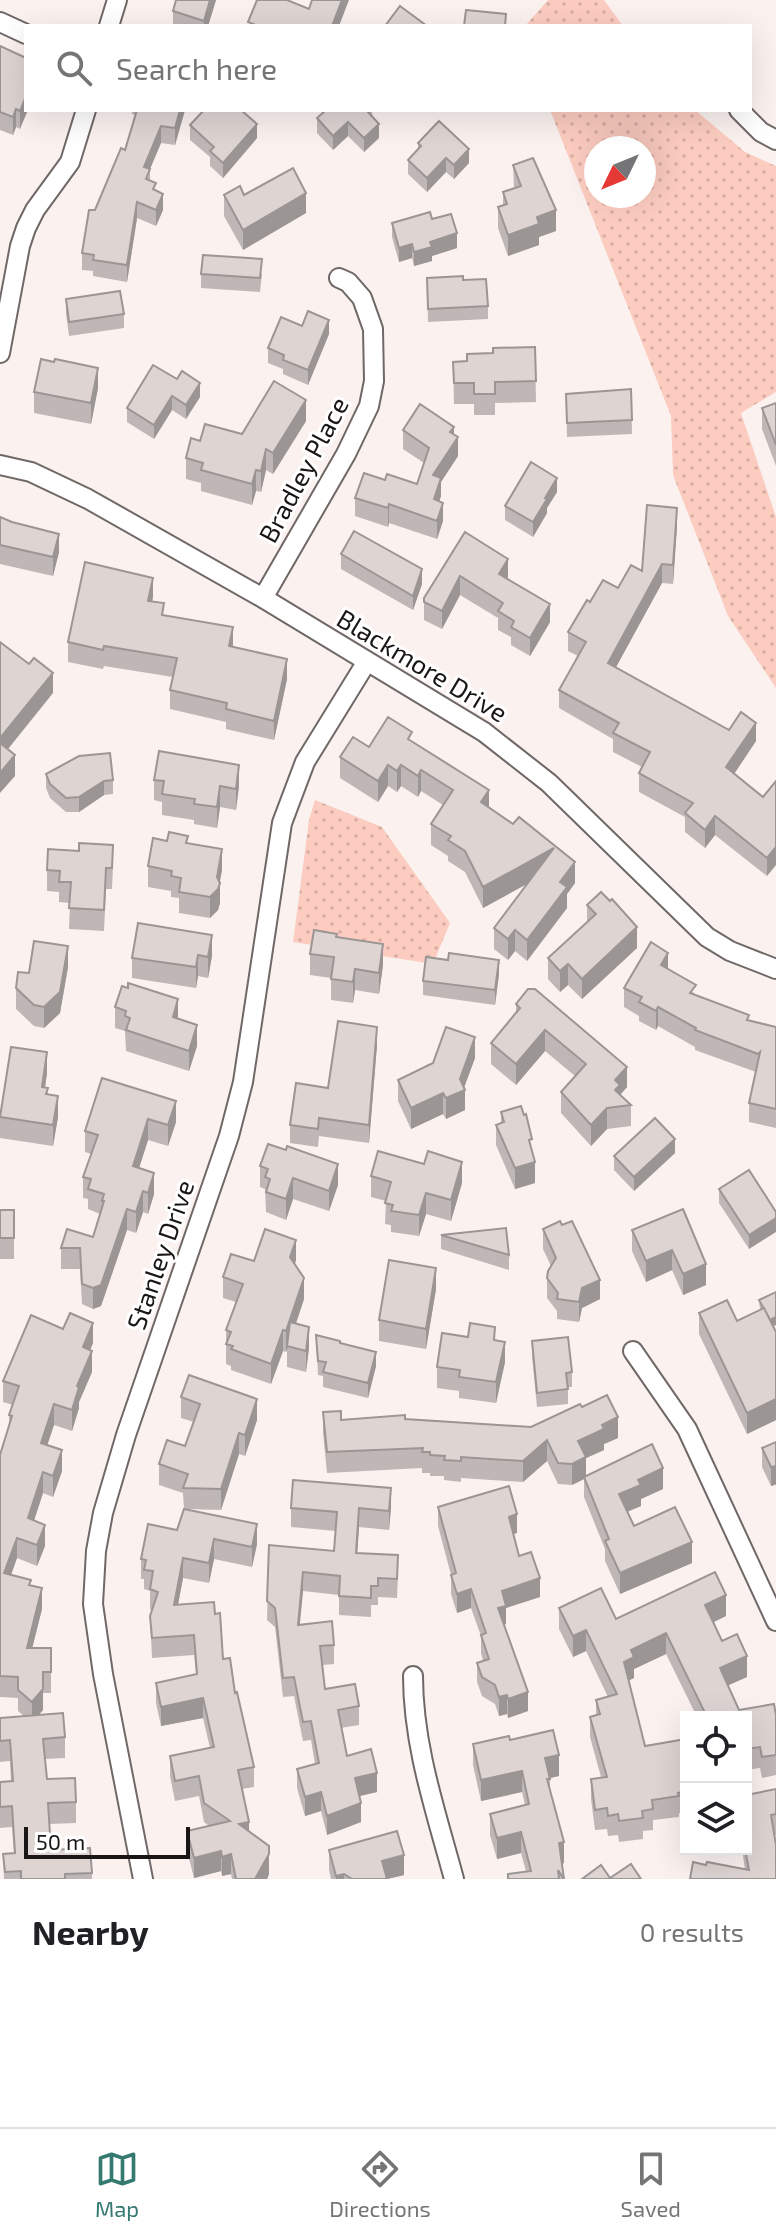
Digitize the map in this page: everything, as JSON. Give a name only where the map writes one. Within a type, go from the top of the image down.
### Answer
[{"type":"street","points":[[110,24],[117,0]]},
{"type":"street","points":[[0,22],[24,33]]},
{"type":"street","points":[[0,353],[26,228],[35,210],[70,162],[85,112]]},
{"type":"street","points":[[741,112],[761,132],[776,140]]},
{"type":"street","name":"Bradley Place","points":[[263,598],[346,454],[369,406],[374,381],[373,329],[362,298],[348,282],[339,278]]},
{"type":"street","name":"Blackmore Drive","points":[[0,465],[31,472],[62,485],[263,598],[484,732],[549,783],[707,937],[730,951],[776,969]]},
{"type":"street","name":"Stanley Drive","points":[[143,1879],[103,1674],[93,1604],[96,1551],[103,1513],[126,1435],[229,1136],[243,1082],[282,823],[305,762],[366,663]]},
{"type":"street","points":[[633,1351],[687,1429],[776,1621]]},
{"type":"street","points":[[413,1676],[418,1741],[454,1879]]},
{"type":"shaded area","points":[[548,0],[604,0],[622,24],[527,24]]},
{"type":"shaded area","points":[[551,112],[697,112],[745,152],[776,166],[776,392],[741,413],[776,517],[776,688],[728,616],[673,475],[671,416],[589,208],[656,208],[656,136],[584,136],[584,196]]},
{"type":"shaded area","points":[[315,800],[382,827],[450,923],[433,964],[293,942],[309,820]]},
{"type":"building","points":[[176,0],[210,0],[204,21],[173,11]]},
{"type":"building","points":[[257,0],[287,0],[309,9],[312,0],[342,0],[333,24],[248,22]]},
{"type":"building","points":[[400,6],[424,24],[386,24]]},
{"type":"building","points":[[466,10],[506,14],[505,24],[464,24]]},
{"type":"building","points":[[0,46],[24,57],[24,101],[13,117],[0,112]]},
{"type":"building","points":[[136,112],[179,112],[175,128],[161,126],[144,167],[150,169],[146,179],[156,183],[153,189],[163,194],[156,210],[137,202],[127,265],[93,260],[94,255],[82,253],[89,210],[95,210],[121,148],[125,150]]},
{"type":"building","points":[[202,112],[243,112],[257,124],[223,163],[210,151],[214,147],[190,125]]},
{"type":"building","points":[[324,112],[368,112],[379,124],[364,138],[348,122],[333,136],[317,118]]},
{"type":"building","points":[[439,121],[469,149],[454,165],[446,158],[427,178],[408,160],[421,146],[418,143]]},
{"type":"building","points":[[533,158],[556,210],[537,217],[539,224],[508,235],[498,207],[507,204],[503,192],[521,186],[513,165]]},
{"type":"building","points":[[293,168],[306,193],[243,230],[224,195],[240,186],[244,195]]},
{"type":"building","points":[[430,212],[432,219],[451,214],[457,233],[430,242],[432,247],[414,252],[412,244],[399,248],[392,223]]},
{"type":"building","points":[[203,255],[262,259],[260,278],[201,274]]},
{"type":"building","points":[[463,276],[463,280],[486,279],[488,306],[428,309],[427,278]]},
{"type":"building","points":[[120,291],[124,314],[69,322],[66,299]]},
{"type":"building","points":[[308,311],[329,320],[308,370],[283,360],[284,355],[268,348],[281,317],[302,326]]},
{"type":"building","points":[[535,347],[536,381],[495,382],[495,394],[474,394],[474,383],[454,383],[453,362],[467,361],[467,354],[493,353],[493,348]]},
{"type":"building","points":[[41,359],[98,368],[91,403],[34,392]]},
{"type":"building","points":[[153,365],[177,379],[182,371],[200,383],[186,405],[172,396],[154,425],[127,408]]},
{"type":"building","points":[[274,381],[306,400],[273,453],[266,449],[261,471],[256,470],[252,484],[201,470],[203,463],[186,458],[191,438],[200,441],[205,424],[242,434]]},
{"type":"building","points":[[631,389],[632,420],[567,423],[566,394]]},
{"type":"building","points":[[776,403],[776,445],[762,408]]},
{"type":"building","points":[[420,404],[454,427],[450,432],[458,437],[433,475],[441,478],[434,499],[443,503],[437,521],[389,504],[388,508],[355,498],[364,473],[385,480],[387,474],[417,484],[429,448],[403,430]]},
{"type":"building","points":[[531,462],[557,478],[533,522],[505,506]]},
{"type":"building","points":[[647,505],[677,508],[673,565],[662,564],[608,663],[729,730],[741,712],[756,723],[726,767],[763,797],[776,781],[776,847],[767,858],[715,816],[705,830],[685,813],[693,803],[639,773],[650,752],[613,733],[619,723],[559,690],[586,642],[568,632],[587,600],[590,602],[603,580],[618,588],[631,565],[642,571]]},
{"type":"building","points":[[0,517],[59,534],[53,557],[0,545]]},
{"type":"building","points":[[354,531],[422,569],[413,596],[341,554]]},
{"type":"building","points":[[465,532],[508,559],[499,574],[550,604],[530,638],[511,627],[514,621],[498,611],[503,603],[460,576],[442,611],[424,602]]},
{"type":"building","points":[[85,562],[153,578],[148,601],[164,603],[162,615],[233,627],[229,646],[287,659],[274,721],[226,709],[227,703],[170,690],[177,658],[104,646],[103,650],[68,642]]},
{"type":"building","points":[[0,642],[29,664],[34,658],[53,673],[0,738]]},
{"type":"building","points":[[388,717],[412,732],[408,739],[489,790],[481,802],[513,824],[519,817],[575,862],[560,882],[567,887],[527,940],[515,930],[508,939],[494,928],[554,848],[483,887],[465,851],[448,840],[451,836],[431,824],[453,790],[421,770],[418,776],[401,765],[397,771],[388,765],[378,781],[340,757],[353,737],[369,747]]},
{"type":"building","points":[[0,743],[15,755],[0,773]]},
{"type":"building","points":[[159,751],[239,765],[236,789],[220,786],[217,807],[194,804],[195,799],[162,794],[164,781],[154,780]]},
{"type":"building","points":[[110,753],[113,780],[104,781],[79,797],[66,798],[50,784],[46,774],[79,756]]},
{"type":"building","points":[[169,832],[188,836],[186,843],[222,849],[217,877],[220,883],[210,897],[179,892],[181,878],[171,876],[172,871],[148,866],[153,838],[167,841]]},
{"type":"building","points":[[79,843],[113,845],[112,868],[106,868],[104,910],[69,908],[71,882],[59,882],[60,871],[47,870],[48,849],[79,851]]},
{"type":"building","points":[[601,892],[610,901],[612,899],[637,927],[582,979],[568,964],[560,971],[548,958],[596,914],[587,905]]},
{"type":"building","points":[[138,923],[212,935],[208,957],[198,955],[196,967],[132,958]]},
{"type":"building","points":[[314,930],[337,934],[336,937],[383,944],[379,973],[355,969],[353,982],[331,979],[334,957],[310,954]]},
{"type":"building","points":[[34,941],[68,946],[60,992],[44,1007],[34,1005],[16,988],[18,972],[29,973]]},
{"type":"building","points":[[651,942],[668,953],[661,965],[696,985],[690,993],[749,1015],[747,1020],[776,1027],[776,1109],[749,1103],[760,1052],[758,1054],[695,1030],[658,1007],[656,1011],[639,1002],[642,997],[624,988]]},
{"type":"building","points":[[449,953],[499,960],[495,990],[423,981],[426,957],[448,960]]},
{"type":"building","points":[[128,983],[178,999],[173,1017],[197,1025],[189,1051],[126,1030],[130,1018],[125,1016],[126,1011],[115,1007],[122,986],[128,988]]},
{"type":"building","points":[[528,989],[535,989],[627,1067],[615,1080],[620,1085],[615,1090],[631,1105],[607,1108],[591,1125],[561,1092],[586,1064],[545,1030],[516,1064],[491,1043],[520,1008],[516,1004]]},
{"type":"building","points":[[338,1021],[377,1027],[369,1125],[319,1118],[318,1129],[290,1125],[296,1083],[328,1088]]},
{"type":"building","points":[[446,1027],[475,1037],[460,1079],[465,1090],[446,1098],[443,1093],[411,1108],[398,1080],[433,1063]]},
{"type":"building","points":[[11,1047],[47,1052],[42,1087],[48,1088],[46,1094],[58,1096],[53,1125],[0,1117]]},
{"type":"building","points":[[102,1078],[176,1101],[168,1125],[148,1119],[133,1166],[154,1173],[148,1193],[143,1191],[136,1212],[127,1209],[101,1285],[93,1288],[82,1284],[80,1248],[61,1248],[67,1229],[93,1237],[104,1201],[104,1194],[88,1189],[91,1179],[83,1177],[98,1135],[85,1131]]},
{"type":"building","points":[[521,1106],[526,1114],[535,1162],[515,1168],[496,1125],[504,1122],[501,1112]]},
{"type":"building","points":[[655,1118],[675,1139],[634,1177],[614,1156]]},
{"type":"building","points":[[268,1144],[286,1150],[287,1146],[338,1164],[329,1191],[293,1178],[286,1199],[266,1192],[270,1179],[265,1177],[268,1169],[260,1166]]},
{"type":"building","points":[[378,1151],[424,1164],[428,1151],[462,1162],[451,1200],[426,1193],[419,1215],[391,1211],[393,1205],[385,1203],[391,1182],[371,1176]]},
{"type":"building","points":[[749,1170],[776,1212],[776,1218],[749,1235],[719,1189]]},
{"type":"building","points":[[683,1209],[706,1264],[683,1274],[672,1250],[646,1261],[632,1230]]},
{"type":"building","points":[[0,1210],[14,1210],[14,1238],[0,1238]]},
{"type":"building","points":[[560,1221],[562,1225],[572,1221],[600,1280],[582,1288],[579,1302],[557,1299],[558,1293],[547,1278],[556,1258],[543,1229]]},
{"type":"building","points":[[506,1228],[509,1255],[441,1235]]},
{"type":"building","points":[[265,1229],[296,1240],[290,1257],[304,1278],[271,1364],[231,1349],[233,1346],[226,1344],[231,1332],[226,1330],[243,1284],[223,1277],[231,1254],[254,1261]]},
{"type":"building","points":[[389,1260],[436,1268],[426,1329],[379,1320]]},
{"type":"building","points":[[776,1292],[776,1317],[770,1320],[759,1300]]},
{"type":"building","points":[[727,1300],[737,1321],[764,1308],[776,1332],[776,1399],[747,1413],[699,1313]]},
{"type":"building","points":[[70,1313],[93,1323],[83,1347],[92,1351],[77,1386],[72,1410],[54,1404],[41,1443],[62,1450],[53,1476],[43,1472],[28,1518],[45,1525],[37,1545],[17,1538],[4,1573],[31,1580],[29,1585],[42,1588],[27,1648],[51,1648],[51,1672],[43,1672],[43,1689],[32,1702],[18,1690],[18,1677],[0,1676],[0,1455],[19,1386],[3,1381],[31,1315],[63,1329]]},
{"type":"building","points":[[290,1322],[309,1327],[306,1351],[287,1346]]},
{"type":"building","points":[[470,1323],[495,1327],[494,1340],[505,1342],[496,1382],[459,1377],[460,1370],[437,1367],[442,1333],[468,1337]]},
{"type":"building","points":[[316,1335],[376,1352],[368,1383],[323,1372],[326,1362],[318,1361]]},
{"type":"building","points":[[568,1337],[572,1372],[566,1373],[568,1389],[537,1393],[532,1341]]},
{"type":"building","points":[[189,1375],[257,1399],[245,1435],[239,1433],[221,1489],[183,1488],[188,1474],[159,1464],[167,1440],[185,1446],[200,1404],[181,1397]]},
{"type":"building","points":[[607,1395],[618,1417],[602,1425],[604,1429],[578,1441],[586,1457],[572,1464],[558,1463],[547,1440],[523,1461],[461,1457],[461,1461],[444,1460],[445,1456],[422,1452],[423,1448],[327,1452],[323,1412],[341,1411],[341,1420],[405,1415],[405,1419],[531,1427]]},
{"type":"building","points":[[776,1442],[776,1466],[771,1467],[762,1448]]},
{"type":"building","points":[[652,1444],[663,1468],[638,1480],[641,1485],[619,1494],[634,1526],[675,1507],[692,1542],[620,1573],[605,1541],[609,1539],[584,1477]]},
{"type":"building","points":[[293,1480],[391,1488],[389,1511],[359,1508],[356,1553],[398,1555],[397,1579],[378,1578],[378,1586],[371,1586],[371,1598],[339,1596],[340,1576],[303,1572],[298,1625],[332,1621],[334,1645],[320,1646],[325,1689],[355,1684],[359,1706],[338,1710],[347,1756],[371,1749],[377,1773],[355,1778],[361,1803],[327,1816],[321,1792],[305,1797],[297,1769],[319,1763],[311,1721],[303,1722],[294,1677],[283,1678],[275,1608],[267,1601],[269,1545],[334,1551],[337,1512],[291,1508]]},
{"type":"building","points":[[509,1486],[517,1514],[509,1517],[519,1556],[531,1552],[540,1578],[502,1591],[506,1606],[498,1608],[528,1692],[508,1699],[507,1695],[499,1697],[495,1685],[482,1677],[477,1663],[489,1659],[481,1635],[486,1633],[471,1589],[457,1594],[451,1575],[456,1573],[438,1507]]},
{"type":"building","points":[[184,1509],[257,1524],[252,1547],[214,1539],[209,1563],[183,1558],[174,1605],[214,1602],[215,1614],[220,1613],[223,1659],[230,1658],[235,1693],[254,1767],[238,1770],[249,1822],[239,1824],[269,1846],[269,1854],[255,1879],[236,1879],[231,1854],[222,1857],[221,1851],[194,1858],[187,1831],[230,1821],[204,1803],[199,1776],[175,1781],[170,1756],[214,1747],[203,1698],[161,1707],[156,1683],[197,1674],[194,1635],[152,1638],[150,1616],[158,1592],[150,1589],[153,1571],[144,1570],[146,1560],[141,1559],[148,1524],[177,1530]]},
{"type":"building","points":[[715,1572],[726,1595],[705,1605],[722,1641],[737,1634],[747,1656],[720,1668],[739,1710],[774,1704],[776,1755],[762,1757],[760,1747],[752,1748],[752,1711],[704,1711],[666,1633],[631,1650],[634,1657],[624,1662],[645,1746],[680,1740],[679,1796],[652,1800],[653,1809],[642,1811],[643,1818],[619,1821],[618,1814],[608,1816],[607,1808],[595,1810],[591,1779],[607,1777],[590,1717],[600,1714],[596,1700],[617,1694],[586,1630],[573,1636],[559,1608],[601,1588],[616,1619]]},
{"type":"building","points":[[63,1713],[65,1737],[43,1739],[47,1779],[75,1778],[76,1802],[48,1803],[51,1850],[90,1848],[92,1873],[65,1874],[65,1879],[21,1879],[21,1871],[5,1872],[3,1854],[15,1853],[12,1806],[0,1807],[0,1782],[13,1781],[10,1740],[0,1741],[0,1718]]},
{"type":"building","points":[[553,1730],[559,1755],[545,1758],[550,1779],[547,1779],[564,1842],[559,1843],[564,1879],[558,1870],[559,1879],[508,1879],[508,1874],[531,1871],[521,1832],[497,1838],[490,1814],[529,1804],[522,1771],[481,1780],[473,1744],[509,1736],[510,1740]]},
{"type":"building","points":[[776,1789],[776,1814],[771,1815],[776,1845],[776,1879],[690,1879],[693,1862],[749,1870],[746,1855],[752,1855],[752,1794]]},
{"type":"building","points":[[397,1831],[404,1855],[382,1861],[387,1879],[352,1879],[344,1874],[336,1876],[329,1850]]},
{"type":"building","points":[[631,1864],[641,1879],[582,1879],[601,1865],[610,1878]]}]
